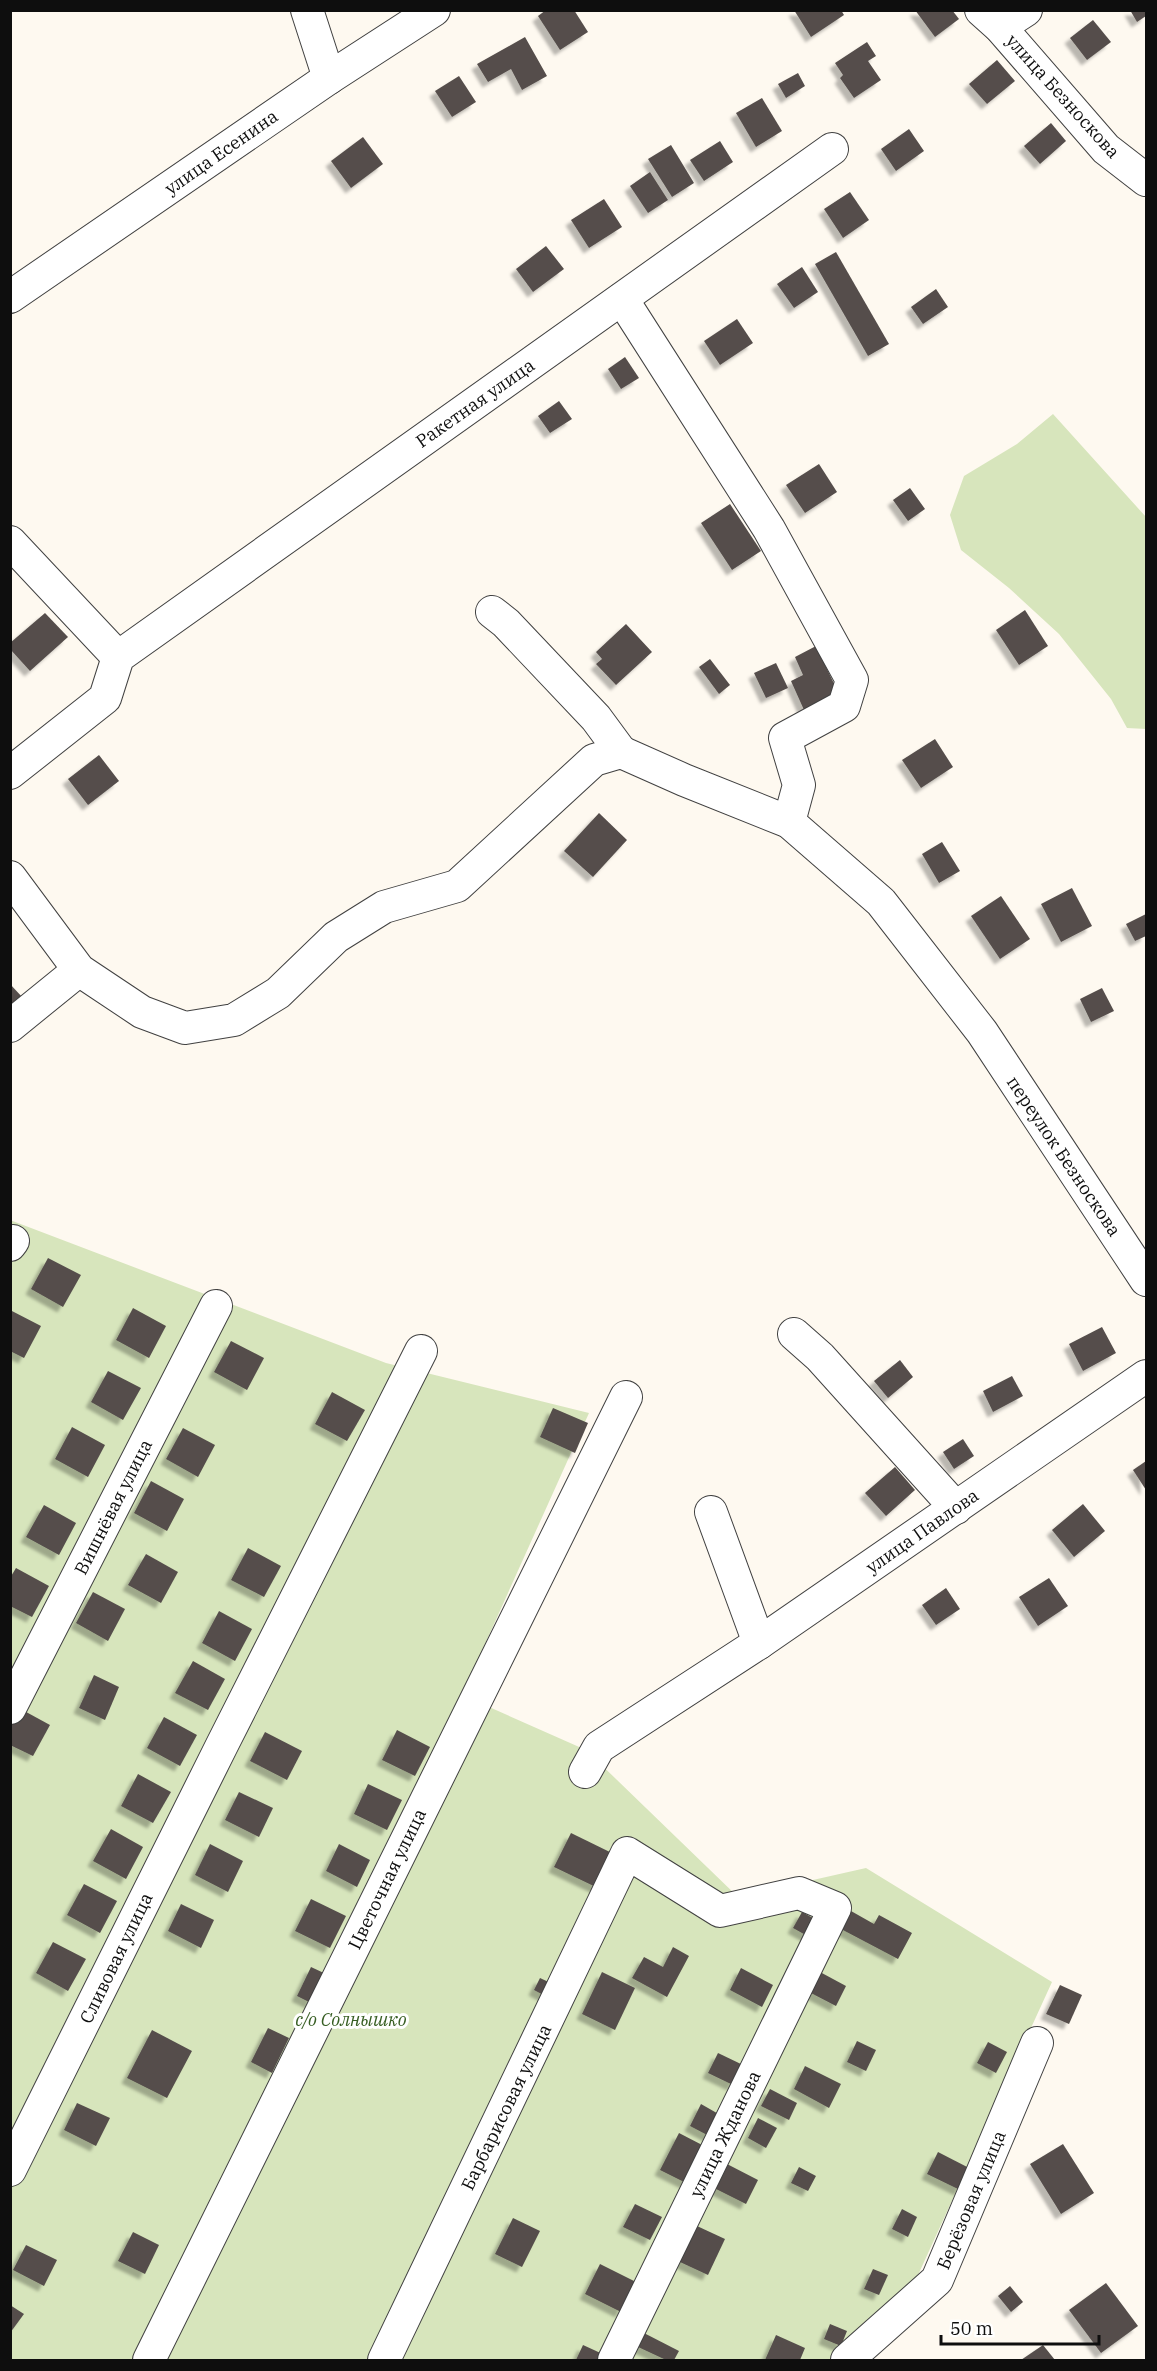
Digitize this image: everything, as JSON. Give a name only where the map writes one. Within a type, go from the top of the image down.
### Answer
[{"type":"street","points":[[307,10],[329,78]]},
{"type":"street","name":"улица Есенина","points":[[10,297],[329,78],[434,10]]},
{"type":"street","points":[[991,19],[1026,10]]},
{"type":"street","name":"улица Безноскова","points":[[991,19],[1106,149],[1146,180]]},
{"type":"street","name":"Ракетная улица","points":[[117,657],[832,149]]},
{"type":"street","points":[[621,298],[769,529],[852,680],[844,706],[785,738],[799,785],[789,822]]},
{"type":"street","points":[[10,542],[117,657],[105,698],[10,773]]},
{"type":"street","points":[[10,877],[79,970],[142,1012],[185,1028],[234,1020],[278,993],[336,937],[384,907],[457,886],[594,760],[621,752],[596,718],[507,623],[492,612]]},
{"type":"street","name":"переулок Безноскова","points":[[621,752],[789,822],[881,902],[982,1032],[1146,1280]]},
{"type":"street","points":[[10,1026],[79,970]]},
{"type":"street","name":"Вишнёвая улица","points":[[10,1708],[216,1306]]},
{"type":"street","points":[[794,1334],[820,1357],[956,1508]]},
{"type":"street","name":"Сливовая улица","points":[[10,2170],[421,1351]]},
{"type":"street","name":"улица Павлова","points":[[585,1772],[599,1747],[759,1643],[1146,1376]]},
{"type":"street","name":"Цветочная улица","points":[[149,2361],[626,1398]]},
{"type":"street","points":[[711,1512],[759,1643]]},
{"type":"street","name":"улица Жданова","points":[[614,2361],[836,1908],[799,1893],[720,1911],[627,1853]]},
{"type":"street","name":"Барбарисовая улица","points":[[384,2361],[627,1853]]},
{"type":"street","name":"Берёзовая улица","points":[[847,2361],[938,2280],[1037,2043]]},
{"type":"green space","points":[[1053,414],[1146,517],[1146,729],[1127,728],[1111,699],[1059,634],[1009,588],[961,550],[950,515],[964,476],[1017,444]]},
{"type":"green space","name":"с/о Солнышко","points":[[10,1220],[386,1363],[589,1413],[462,1695],[586,1750],[738,1897],[866,1868],[1052,1982],[908,2297],[835,2360],[11,2360]]},
{"type":"building","points":[[546,10],[574,10],[588,32],[560,50],[538,16]]},
{"type":"building","points":[[794,10],[841,10],[844,15],[811,37]]},
{"type":"building","points":[[915,10],[952,10],[959,19],[935,37]]},
{"type":"building","points":[[1130,10],[1146,10],[1146,16],[1137,22]]},
{"type":"building","points":[[1093,20],[1111,42],[1087,60],[1070,38]]},
{"type":"building","points":[[525,37],[547,76],[522,90],[511,69],[488,82],[477,64]]},
{"type":"building","points":[[867,42],[876,56],[868,61],[881,80],[854,98],[840,78],[843,75],[835,63]]},
{"type":"building","points":[[997,60],[1015,81],[987,104],[969,84]]},
{"type":"building","points":[[798,73],[805,86],[786,98],[778,84]]},
{"type":"building","points":[[459,76],[476,102],[452,117],[435,91]]},
{"type":"building","points":[[762,98],[782,131],[756,147],[736,113]]},
{"type":"building","points":[[1051,123],[1066,141],[1040,164],[1024,146]]},
{"type":"building","points":[[909,129],[924,151],[896,171],[881,149]]},
{"type":"building","points":[[363,137],[383,164],[351,188],[331,161]]},
{"type":"building","points":[[720,141],[733,162],[704,181],[690,160]]},
{"type":"building","points":[[671,145],[694,183],[672,197],[648,159]]},
{"type":"building","points":[[650,172],[668,200],[648,213],[630,186]]},
{"type":"building","points":[[850,192],[869,220],[843,238],[824,209]]},
{"type":"building","points":[[604,199],[622,227],[589,248],[571,220]]},
{"type":"building","points":[[546,246],[564,269],[533,292],[516,269]]},
{"type":"building","points":[[836,252],[889,344],[868,356],[815,264]]},
{"type":"building","points":[[802,267],[818,292],[794,308],[777,284]]},
{"type":"building","points":[[936,289],[948,307],[923,324],[911,307]]},
{"type":"building","points":[[737,319],[753,343],[720,365],[704,341]]},
{"type":"building","points":[[625,357],[639,378],[621,389],[608,369]]},
{"type":"building","points":[[559,401],[572,419],[550,433],[538,416]]},
{"type":"building","points":[[819,464],[837,492],[805,513],[786,485]]},
{"type":"building","points":[[910,488],[925,509],[908,521],[893,500]]},
{"type":"building","points":[[730,504],[761,551],[732,570],[701,523]]},
{"type":"building","points":[[1025,610],[1048,646],[1019,665],[996,630]]},
{"type":"building","points":[[45,613],[68,637],[30,671],[10,649],[10,643]]},
{"type":"building","points":[[626,624],[652,652],[616,685],[596,664],[602,659],[596,652]]},
{"type":"building","points":[[816,646],[839,694],[804,710],[791,681],[803,675],[795,657]]},
{"type":"building","points":[[710,659],[730,685],[719,694],[699,667]]},
{"type":"building","points":[[776,663],[788,688],[766,698],[754,673]]},
{"type":"building","points":[[935,739],[953,767],[921,788],[902,760]]},
{"type":"building","points":[[99,755],[119,781],[88,805],[68,779]]},
{"type":"building","points":[[599,813],[627,840],[593,877],[564,851]]},
{"type":"building","points":[[942,842],[960,871],[939,883],[922,854]]},
{"type":"building","points":[[1072,888],[1092,926],[1061,942],[1041,904]]},
{"type":"building","points":[[1001,896],[1030,939],[1000,959],[971,916]]},
{"type":"building","points":[[1146,914],[1146,936],[1135,941],[1126,924]]},
{"type":"building","points":[[10,984],[23,998],[10,1009]]},
{"type":"building","points":[[1102,988],[1114,1011],[1091,1022],[1080,999]]},
{"type":"building","points":[[48,1258],[81,1275],[63,1307],[31,1289]]},
{"type":"building","points":[[133,1308],[166,1326],[149,1358],[116,1340]]},
{"type":"building","points":[[10,1310],[41,1326],[24,1358],[10,1351]]},
{"type":"building","points":[[1102,1327],[1116,1353],[1083,1371],[1069,1344]]},
{"type":"building","points":[[231,1341],[264,1358],[247,1390],[214,1372]]},
{"type":"building","points":[[900,1360],[913,1377],[888,1398],[874,1381]]},
{"type":"building","points":[[108,1371],[141,1388],[123,1420],[91,1402]]},
{"type":"building","points":[[1012,1376],[1023,1396],[993,1412],[983,1391]]},
{"type":"building","points":[[332,1392],[365,1410],[347,1441],[315,1424]]},
{"type":"building","points":[[553,1408],[588,1423],[575,1453],[540,1437]]},
{"type":"building","points":[[72,1427],[105,1445],[88,1477],[55,1459]]},
{"type":"building","points":[[183,1428],[215,1445],[198,1477],[166,1459]]},
{"type":"building","points":[[963,1439],[974,1456],[954,1469],[943,1452]]},
{"type":"building","points":[[1146,1461],[1146,1490],[1133,1470]]},
{"type":"building","points":[[895,1467],[915,1490],[886,1516],[865,1493]]},
{"type":"building","points":[[151,1481],[184,1499],[167,1531],[134,1513]]},
{"type":"building","points":[[1083,1504],[1105,1531],[1074,1557],[1052,1530]]},
{"type":"building","points":[[44,1505],[76,1523],[59,1555],[26,1537]]},
{"type":"building","points":[[248,1548],[281,1566],[264,1597],[231,1580]]},
{"type":"building","points":[[146,1554],[178,1572],[161,1603],[128,1585]]},
{"type":"building","points":[[16,1568],[49,1586],[32,1617],[10,1606],[10,1578]]},
{"type":"building","points":[[1049,1578],[1068,1606],[1038,1626],[1019,1597]]},
{"type":"building","points":[[946,1588],[960,1609],[936,1625],[922,1605]]},
{"type":"building","points":[[93,1592],[125,1609],[108,1641],[76,1623]]},
{"type":"building","points":[[219,1611],[252,1629],[235,1661],[202,1643]]},
{"type":"building","points":[[193,1661],[225,1679],[208,1710],[175,1693]]},
{"type":"building","points":[[94,1675],[119,1687],[105,1720],[79,1708]]},
{"type":"building","points":[[17,1707],[50,1725],[33,1756],[10,1745],[10,1719]]},
{"type":"building","points":[[164,1717],[197,1735],[180,1766],[147,1748]]},
{"type":"building","points":[[397,1730],[430,1747],[415,1776],[382,1760]]},
{"type":"building","points":[[265,1732],[302,1751],[287,1780],[250,1761]]},
{"type":"building","points":[[138,1774],[171,1792],[153,1823],[121,1806]]},
{"type":"building","points":[[368,1784],[402,1800],[387,1830],[354,1814]]},
{"type":"building","points":[[239,1792],[273,1808],[259,1837],[225,1820]]},
{"type":"building","points":[[111,1829],[143,1847],[126,1879],[93,1861]]},
{"type":"building","points":[[571,1833],[618,1856],[602,1890],[554,1867]]},
{"type":"building","points":[[210,1844],[243,1861],[228,1892],[195,1875]]},
{"type":"building","points":[[339,1844],[370,1860],[357,1887],[326,1871]]},
{"type":"building","points":[[84,1884],[117,1901],[100,1933],[67,1915]]},
{"type":"building","points":[[311,1899],[346,1916],[330,1948],[295,1931]]},
{"type":"building","points":[[181,1904],[214,1920],[201,1948],[168,1931]]},
{"type":"building","points":[[851,1911],[874,1924],[879,1915],[912,1933],[898,1959],[841,1929]]},
{"type":"building","points":[[802,1912],[820,1922],[811,1938],[793,1928]]},
{"type":"building","points":[[53,1942],[86,1959],[68,1991],[36,1973]]},
{"type":"building","points":[[673,1947],[689,1956],[667,1997],[632,1978],[644,1957],[663,1967]]},
{"type":"building","points":[[311,1967],[326,1974],[311,2003],[297,1996]]},
{"type":"building","points":[[741,1968],[773,1985],[762,2007],[730,1990]]},
{"type":"building","points":[[602,1972],[635,1988],[615,2030],[582,2014]]},
{"type":"building","points":[[820,1972],[846,1986],[836,2006],[809,1992]]},
{"type":"building","points":[[540,1978],[555,1985],[549,1998],[534,1990]]},
{"type":"building","points":[[1060,1985],[1082,1995],[1069,2024],[1046,2014]]},
{"type":"building","points":[[268,2028],[289,2038],[272,2073],[251,2062]]},
{"type":"building","points":[[152,2030],[192,2051],[167,2098],[127,2078]]},
{"type":"building","points":[[857,2041],[876,2050],[866,2071],[847,2062]]},
{"type":"building","points":[[988,2042],[1007,2052],[996,2073],[977,2063]]},
{"type":"building","points":[[718,2053],[743,2065],[733,2085],[708,2073]]},
{"type":"building","points":[[805,2066],[841,2084],[829,2108],[794,2089]]},
{"type":"building","points":[[770,2089],[797,2103],[789,2120],[761,2106]]},
{"type":"building","points":[[77,2103],[110,2118],[96,2146],[64,2130]]},
{"type":"building","points":[[701,2104],[722,2116],[711,2137],[690,2126]]},
{"type":"building","points":[[758,2118],[777,2128],[766,2148],[748,2138]]},
{"type":"building","points":[[679,2133],[706,2147],[688,2184],[660,2170]]},
{"type":"building","points":[[1063,2144],[1094,2193],[1061,2214],[1030,2164]]},
{"type":"building","points":[[938,2152],[971,2169],[960,2190],[927,2174]]},
{"type":"building","points":[[727,2164],[758,2180],[746,2204],[714,2188]]},
{"type":"building","points":[[799,2167],[816,2176],[808,2191],[791,2183]]},
{"type":"building","points":[[635,2204],[662,2217],[650,2240],[623,2227]]},
{"type":"building","points":[[902,2209],[917,2217],[908,2237],[892,2229]]},
{"type":"building","points":[[513,2218],[540,2231],[522,2267],[495,2254]]},
{"type":"building","points":[[697,2226],[725,2239],[708,2275],[680,2262]]},
{"type":"building","points":[[133,2232],[159,2245],[145,2274],[118,2261]]},
{"type":"building","points":[[26,2245],[57,2260],[44,2286],[13,2270]]},
{"type":"building","points":[[600,2264],[636,2282],[621,2312],[585,2294]]},
{"type":"building","points":[[873,2269],[888,2275],[879,2295],[864,2289]]},
{"type":"building","points":[[1106,2283],[1138,2326],[1101,2353],[1069,2310]]},
{"type":"building","points":[[1010,2286],[1023,2302],[1011,2312],[998,2296]]},
{"type":"building","points":[[10,2305],[24,2314],[10,2333]]},
{"type":"building","points":[[830,2324],[847,2331],[841,2346],[824,2339]]},
{"type":"building","points":[[642,2332],[679,2351],[674,2360],[666,2360],[636,2346]]},
{"type":"building","points":[[776,2335],[805,2348],[800,2360],[765,2360]]},
{"type":"building","points":[[583,2345],[607,2356],[605,2360],[576,2360]]},
{"type":"building","points":[[1043,2345],[1055,2360],[1021,2360]]}]
